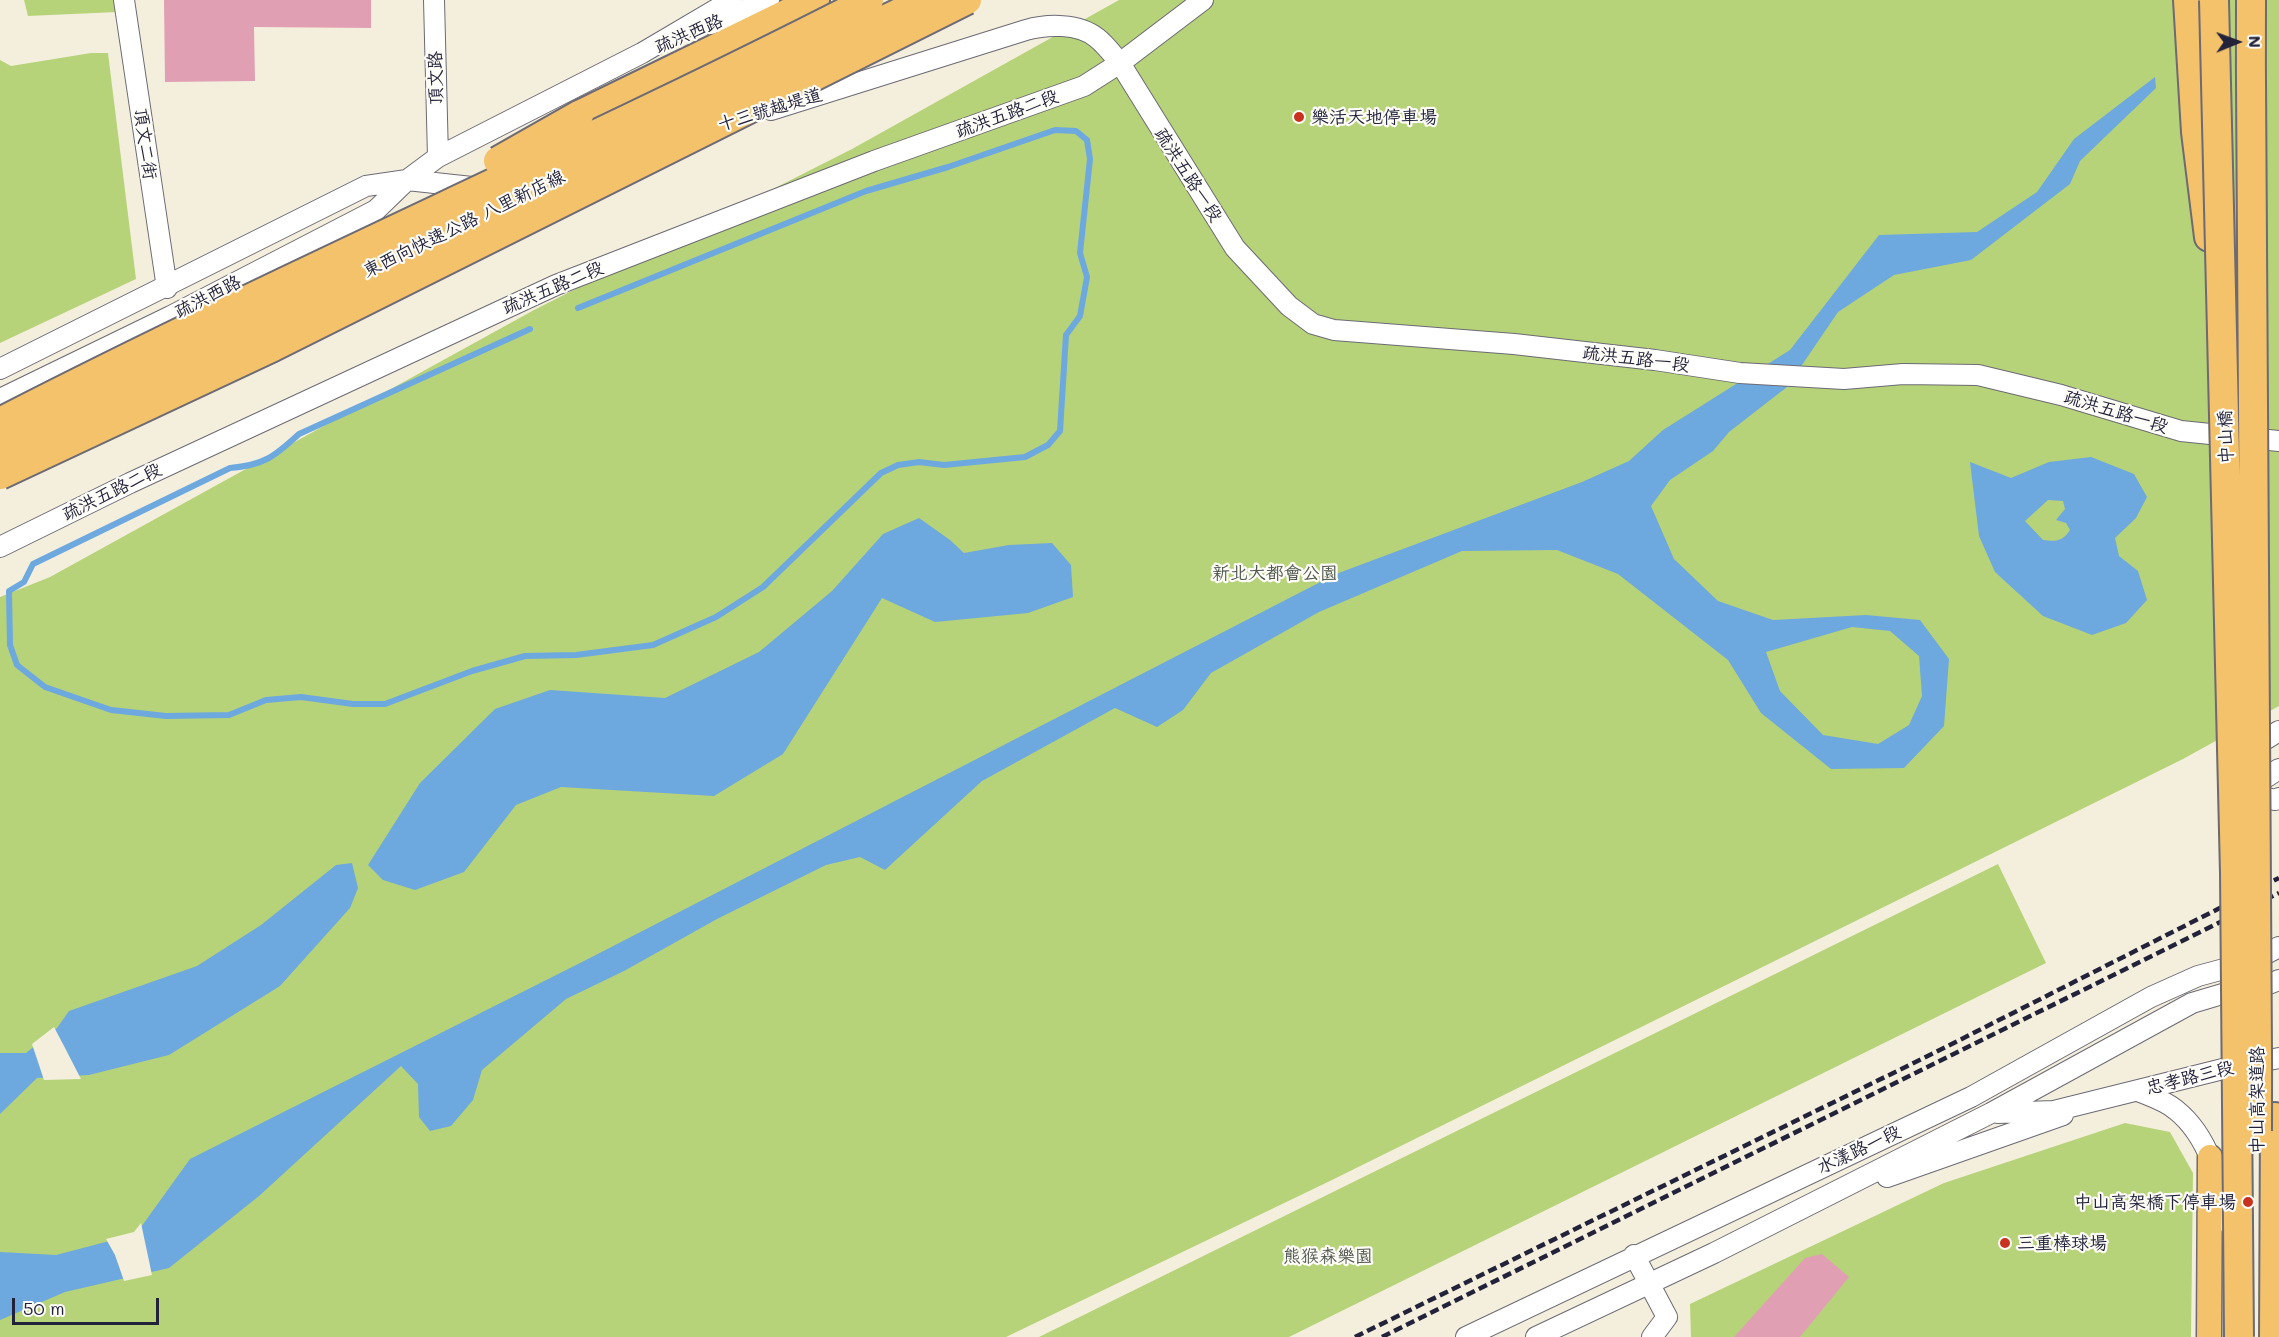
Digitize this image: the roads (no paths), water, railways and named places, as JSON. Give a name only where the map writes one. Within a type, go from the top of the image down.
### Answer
[{"type":"highway","points":[[306,271],[579,115],[815,0]]},
{"type":"highway","name":"東西向快速公路 八里新店線","points":[[0,422],[146,347],[869,0]]},
{"type":"highway","name":"東西向快速公路 八里新店線","points":[[0,446],[340,285],[629,142],[926,0]]},
{"type":"highway","points":[[0,475],[273,347],[967,0]]},
{"type":"highway","points":[[2188,0],[2196,132],[2224,367]]},
{"type":"highway","name":"中山橋","points":[[2214,0],[2224,367],[2246,868]]},
{"type":"highway","name":"中山橋","points":[[2246,868],[2251,0]]},
{"type":"highway","points":[[2221,1337],[2223,1118],[2246,868]]},
{"type":"highway","points":[[2246,868],[2275,1118],[2274,1337]]},
{"type":"highway","name":"中山高架道路","points":[[2239,1337],[2246,868]]},
{"type":"highway","name":"中山高架道路","points":[[2246,868],[2256,1337]]},
{"type":"main road","points":[[2229,1337],[2231,1067],[2229,992],[2250,962],[2270,983],[2272,1060],[2262,1337]]},
{"type":"main road","points":[[2209,1337],[2210,1156]]},
{"type":"street","name":"頂文二街","points":[[124,0],[167,288]]},
{"type":"street","name":"頂文路","points":[[434,0],[438,157]]},
{"type":"street","name":"疏洪西路","points":[[0,399],[171,316],[376,210],[407,180],[438,157],[642,53],[732,0]]},
{"type":"street","name":"疏洪西路","points":[[642,53],[769,0]]},
{"type":"street","name":"疏洪五路二段","points":[[0,547],[130,483],[556,285],[874,161],[1084,86],[1120,63],[1203,0]]},
{"type":"street","name":"十三號越堤道","points":[[407,180],[510,192],[1043,25],[1075,28],[1096,37],[1120,63]]},
{"type":"street","name":"疏洪五路一段","points":[[1120,63],[1235,248],[1289,306],[1313,324],[1334,330],[1514,344],[1655,360],[1740,373],[1807,377],[1978,375],[2061,395],[2181,431],[2279,441]]},
{"type":"street","name":"疏洪西路","points":[[0,369],[167,288],[366,186],[407,180]]},
{"type":"street","points":[[2243,792],[2238,757],[2279,731]]},
{"type":"street","points":[[2243,792],[2279,769]]},
{"type":"street","points":[[2243,792],[2275,800],[2279,798]]},
{"type":"street","points":[[2250,962],[2279,932]]},
{"type":"street","name":"水漾路一段","points":[[1466,1337],[1634,1255],[1971,1097],[2151,997],[2198,976],[2250,962],[2279,947]]},
{"type":"street","name":"水漾路一段","points":[[1536,1337],[1714,1253],[1991,1113],[2192,1003],[2270,983]]},
{"type":"street","name":"忠孝路三段","points":[[2102,1100],[2231,1067],[2272,1060]]},
{"type":"street","points":[[2138,1091],[2176,1109],[2196,1132],[2210,1156],[2229,1224]]},
{"type":"street","points":[[1971,1097],[1991,1113],[2054,1111],[2102,1100]]},
{"type":"street","points":[[1821,1199],[2035,1126],[2102,1100]]},
{"type":"street","points":[[1634,1255],[1667,1317],[1652,1337]]},
{"type":"water","points":[[2155,77],[2156,88],[2080,161],[2070,184],[1971,260],[1894,275],[1838,312],[1787,387],[1729,432],[1713,451],[1670,480],[1651,506],[1674,559],[1718,601],[1773,620],[1866,615],[1920,620],[1949,659],[1944,726],[1904,768],[1831,769],[1761,713],[1728,660],[1618,574],[1557,550],[1462,551],[1319,612],[1211,673],[1183,710],[1157,727],[1115,708],[982,781],[885,870],[860,857],[826,865],[717,919],[624,971],[566,999],[482,1070],[473,1100],[451,1126],[430,1131],[419,1117],[418,1084],[401,1066],[259,1196],[169,1268],[65,1292],[0,1320],[0,1252],[56,1255],[136,1234],[190,1159],[586,960],[1336,574],[1582,482],[1629,461],[1663,430],[1790,350],[1879,235],[1977,232],[2037,192],[2074,139]],"holes":[[[1852,627],[1890,631],[1919,656],[1922,696],[1909,725],[1878,744],[1823,735],[1780,691],[1766,652]]]},
{"type":"water","points":[[2091,457],[2134,474],[2147,497],[2136,518],[2115,538],[2119,556],[2138,571],[2147,600],[2126,623],[2092,635],[2043,616],[1995,572],[1979,536],[1970,462],[2011,478],[2049,462]],"holes":[[[2048,500],[2063,501],[2065,509],[2056,520],[2066,523],[2070,530],[2059,540],[2043,540],[2025,521]]]},
{"type":"water","points":[[919,518],[964,553],[1009,545],[1052,543],[1071,565],[1073,597],[1028,613],[935,622],[882,598],[783,754],[714,796],[561,787],[516,805],[464,872],[415,890],[383,880],[368,865],[420,783],[495,709],[550,690],[665,698],[759,652],[832,591],[883,534]]},
{"type":"water","points":[[352,863],[358,888],[350,908],[280,986],[169,1055],[89,1075],[37,1078],[0,1114],[0,1053],[26,1053],[57,1028],[69,1011],[197,966],[261,925],[336,865]]},
{"type":"waterway","points":[[530,329],[299,434],[282,449],[260,462],[230,468],[33,564],[24,582],[9,591],[10,645],[17,665],[45,687],[111,710],[166,716],[229,715],[266,700],[301,697],[353,704],[385,704],[472,671],[525,656],[576,655],[653,645],[716,617],[763,587],[881,473],[898,465],[919,462],[944,465],[1025,457],[1048,445],[1060,431],[1066,335],[1080,316],[1087,277],[1080,253],[1090,159],[1087,140],[1076,131],[1055,130],[948,167],[866,191],[578,308]]},
{"type":"railway","points":[[1355,1337],[1936,1052],[2279,878]]},
{"type":"railway","points":[[1382,1337],[2279,893]]},
{"type":"place","name":"樂活天地停車場","points":[[1299,117]]},
{"type":"place","name":"中山高架橋下停車場","points":[[2248,1202]]},
{"type":"place","name":"三重棒球場","points":[[2005,1243]]},
{"type":"park label","name":"新北大都會公園","points":[[1275,573]]},
{"type":"park label","name":"熊猴森樂園","points":[[1328,1256]]}]
